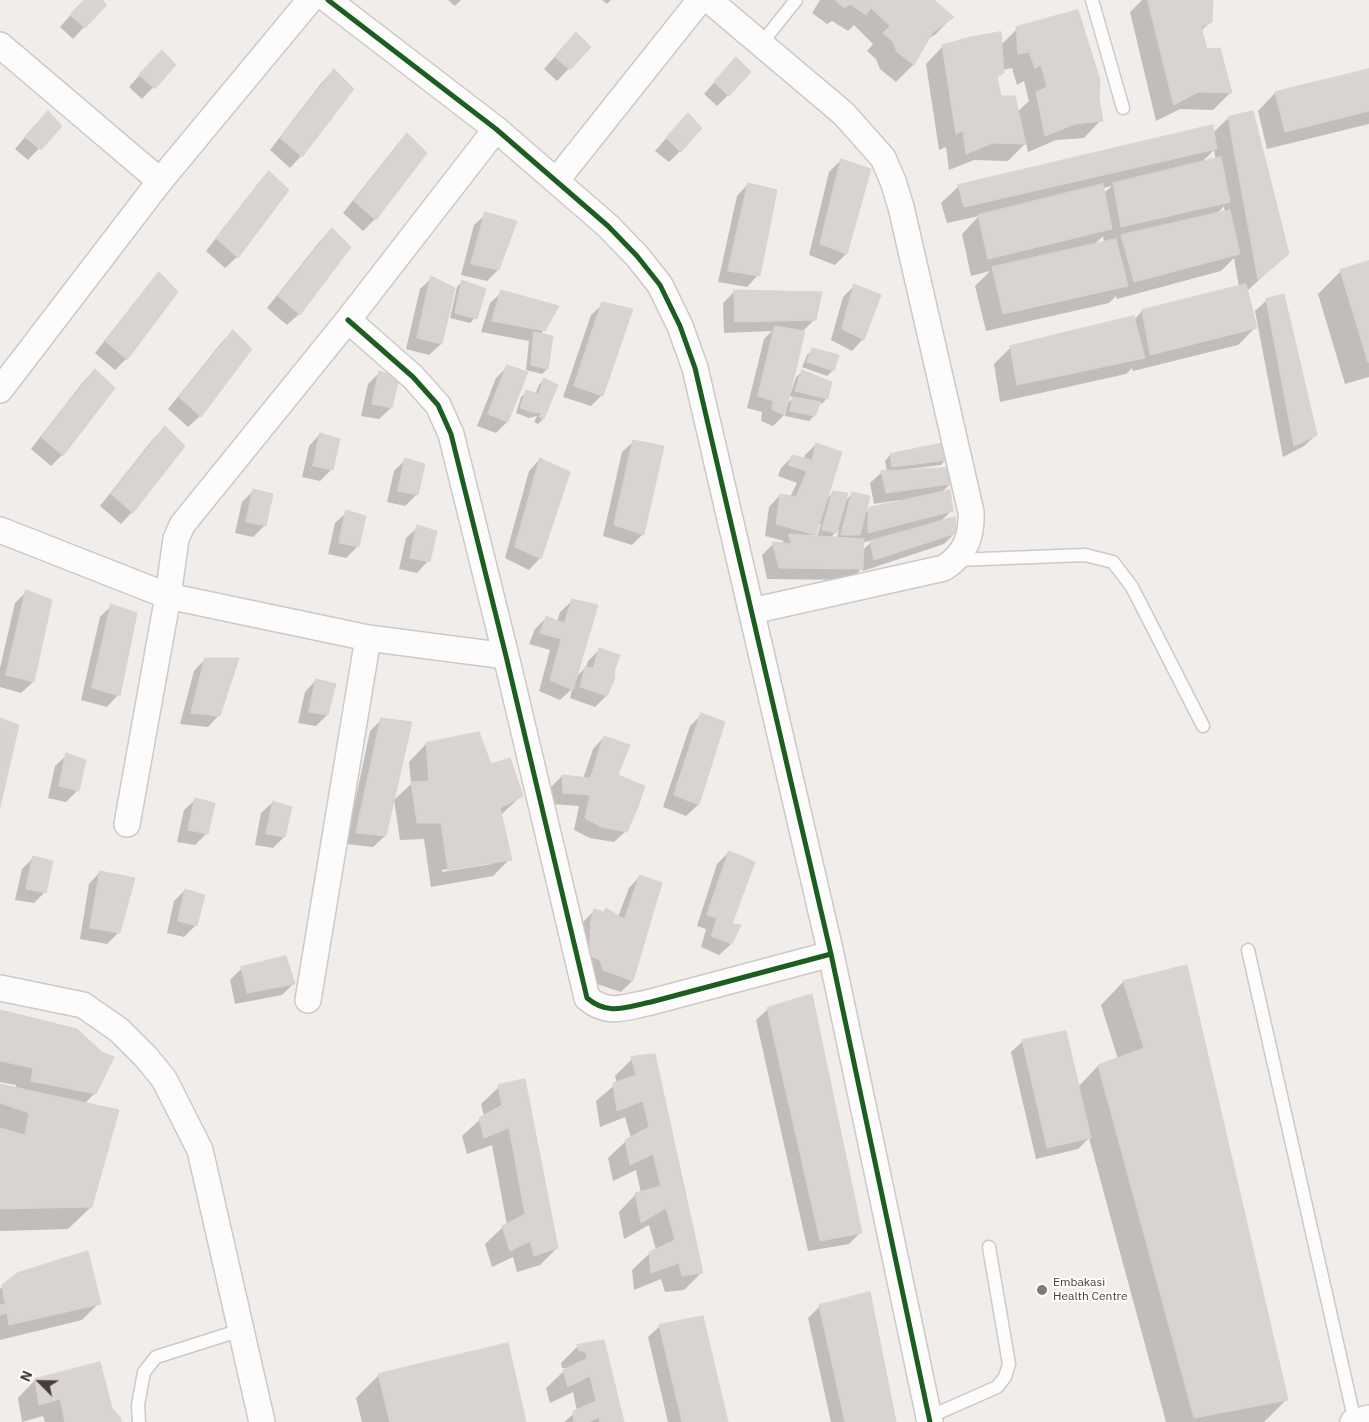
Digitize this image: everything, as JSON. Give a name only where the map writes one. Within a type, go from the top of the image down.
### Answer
[{"type":"street","points":[[0,390],[160,181],[310,0]]},
{"type":"street","points":[[328,0],[496,129],[608,226],[638,256],[660,285],[680,326],[695,368],[831,954],[930,1419]]},
{"type":"street","points":[[556,181],[700,0]]},
{"type":"street","points":[[709,0],[844,114],[883,158],[894,181],[901,207],[971,512],[972,528],[966,544],[956,560],[944,568],[752,611]]},
{"type":"street","points":[[0,45],[160,181]]},
{"type":"street","points":[[126,824],[168,596],[176,539],[182,525],[348,320],[496,129]]},
{"type":"street","points":[[348,320],[414,377],[438,405],[450,434],[506,656],[587,998],[596,1005],[609,1009],[624,1008],[831,954]]},
{"type":"street","points":[[0,530],[168,596],[368,638],[506,656]]},
{"type":"street","points":[[308,1000],[368,638]]},
{"type":"street","points":[[0,988],[83,1005],[119,1030],[146,1057],[164,1079],[200,1150],[262,1422]]},
{"type":"street","points":[[1354,1422],[1369,1418]]},
{"type":"lane","points":[[761,44],[796,0]]},
{"type":"lane","points":[[1092,0],[1123,108]]},
{"type":"lane","points":[[956,560],[1085,554],[1113,562],[1132,587],[1203,726]]},
{"type":"lane","points":[[1248,950],[1354,1422]]},
{"type":"lane","points":[[930,1419],[997,1387],[1005,1377],[1009,1364],[989,1247]]},
{"type":"lane","points":[[139,1422],[138,1405],[144,1372],[156,1357],[241,1330]]},
{"type":"building","points":[[84,0],[102,0],[107,5],[85,28],[70,15]]},
{"type":"building","points":[[835,0],[934,0],[954,17],[932,33],[914,65],[897,52],[893,42],[883,33],[890,26],[871,8],[866,15],[850,4],[845,8]]},
{"type":"building","points":[[1148,0],[1213,0],[1212,22],[1201,27],[1207,49],[1220,48],[1232,93],[1198,92],[1174,105]]},
{"type":"building","points":[[1078,10],[1100,80],[1099,99],[1103,121],[1075,124],[1045,136],[1036,92],[1047,87],[1041,65],[1035,68],[1029,52],[1018,54],[1016,27]]},
{"type":"building","points":[[576,32],[591,47],[570,70],[555,57]]},
{"type":"building","points":[[1001,32],[1004,73],[997,77],[1001,96],[1015,96],[1026,144],[993,143],[966,154],[963,131],[956,134],[942,45],[971,37]]},
{"type":"building","points":[[162,50],[176,65],[155,89],[139,75]]},
{"type":"building","points":[[736,57],[751,72],[729,96],[714,82]]},
{"type":"building","points":[[334,69],[354,89],[302,157],[280,138]]},
{"type":"building","points":[[1369,69],[1369,111],[1285,132],[1275,92]]},
{"type":"building","points":[[48,111],[62,126],[41,150],[25,137]]},
{"type":"building","points":[[1253,111],[1289,254],[1258,280],[1228,117]]},
{"type":"building","points":[[688,113],[702,128],[681,152],[666,138]]},
{"type":"building","points":[[1213,125],[1217,149],[964,207],[958,185]]},
{"type":"building","points":[[407,133],[427,153],[376,220],[354,201]]},
{"type":"building","points":[[1221,157],[1230,202],[1121,227],[1113,183]]},
{"type":"building","points":[[841,159],[871,169],[847,254],[820,244]]},
{"type":"building","points":[[269,171],[289,190],[238,258],[216,238]]},
{"type":"building","points":[[748,183],[777,190],[760,276],[728,271]]},
{"type":"building","points":[[1103,184],[1112,229],[988,259],[978,215]]},
{"type":"building","points":[[1230,210],[1240,254],[1134,282],[1121,235]]},
{"type":"building","points":[[485,212],[517,221],[499,270],[471,264]]},
{"type":"building","points":[[332,228],[351,247],[300,315],[278,296]]},
{"type":"building","points":[[1116,239],[1128,286],[1003,314],[992,267]]},
{"type":"building","points":[[1369,261],[1369,362],[1368,362],[1340,270]]},
{"type":"building","points":[[159,272],[178,292],[127,360],[105,341]]},
{"type":"building","points":[[431,276],[455,288],[442,344],[417,338]]},
{"type":"building","points":[[462,280],[486,289],[477,319],[455,313]]},
{"type":"building","points":[[854,284],[881,295],[864,340],[842,329]]},
{"type":"building","points":[[1246,284],[1257,328],[1150,355],[1142,310]]},
{"type":"building","points":[[501,290],[559,306],[545,331],[492,321]]},
{"type":"building","points":[[734,290],[822,292],[816,320],[735,322]]},
{"type":"building","points":[[1284,294],[1317,435],[1294,446],[1266,299]]},
{"type":"building","points":[[602,302],[633,309],[603,396],[574,386]]},
{"type":"building","points":[[1134,316],[1145,358],[1017,385],[1010,346]]},
{"type":"building","points":[[775,326],[805,331],[785,415],[772,410],[773,401],[758,396]]},
{"type":"building","points":[[233,330],[252,349],[201,417],[179,397]]},
{"type":"building","points":[[534,332],[553,336],[548,369],[531,365]]},
{"type":"building","points":[[812,348],[839,355],[834,371],[807,362]]},
{"type":"building","points":[[507,365],[528,372],[508,422],[488,414]]},
{"type":"building","points":[[95,369],[115,388],[63,456],[41,437]]},
{"type":"building","points":[[802,370],[832,382],[828,399],[795,391]]},
{"type":"building","points":[[379,371],[399,377],[392,408],[372,404]]},
{"type":"building","points":[[544,378],[558,385],[544,419],[539,417],[541,412],[535,413],[520,408],[526,390],[538,394]]},
{"type":"building","points":[[793,397],[821,402],[815,416],[790,411]]},
{"type":"building","points":[[165,426],[185,446],[133,513],[111,494]]},
{"type":"building","points":[[320,433],[340,439],[333,470],[313,466]]},
{"type":"building","points":[[633,440],[664,446],[644,535],[614,525]]},
{"type":"building","points":[[816,443],[842,452],[816,535],[776,524],[780,494],[796,497],[807,471],[788,465],[792,455],[812,460]]},
{"type":"building","points":[[944,443],[948,460],[892,467],[890,454]]},
{"type":"building","points":[[405,458],[425,464],[418,495],[398,491]]},
{"type":"building","points":[[540,458],[570,472],[541,559],[515,547]]},
{"type":"building","points":[[948,468],[951,484],[886,493],[881,471]]},
{"type":"building","points":[[253,489],[273,494],[266,526],[246,522]]},
{"type":"building","points":[[950,490],[953,511],[868,533],[868,508]]},
{"type":"building","points":[[833,491],[848,493],[837,533],[822,530]]},
{"type":"building","points":[[852,492],[870,496],[860,535],[841,535]]},
{"type":"building","points":[[346,510],[366,516],[359,547],[339,543]]},
{"type":"building","points":[[955,517],[957,533],[874,560],[870,541]]},
{"type":"building","points":[[417,525],[437,531],[430,562],[410,558]]},
{"type":"building","points":[[789,534],[864,539],[863,569],[779,568],[772,542],[791,544]]},
{"type":"building","points":[[26,590],[52,600],[34,682],[6,675]]},
{"type":"building","points":[[572,599],[598,605],[573,690],[550,680],[561,639],[540,633],[546,616],[564,623]]},
{"type":"building","points":[[111,604],[137,613],[120,696],[92,688]]},
{"type":"building","points":[[599,648],[620,655],[614,672],[615,678],[607,696],[580,687],[585,667],[593,668]]},
{"type":"building","points":[[205,658],[239,658],[220,716],[191,713]]},
{"type":"building","points":[[316,679],[336,684],[328,715],[309,712]]},
{"type":"building","points":[[701,713],[725,722],[699,805],[674,795]]},
{"type":"building","points":[[0,718],[19,725],[0,807]]},
{"type":"building","points":[[381,718],[412,722],[386,836],[356,833]]},
{"type":"building","points":[[479,732],[491,764],[510,758],[523,796],[500,808],[512,860],[448,870],[441,823],[417,823],[411,782],[429,781],[426,743]]},
{"type":"building","points":[[604,736],[630,745],[618,775],[645,786],[627,832],[601,827],[585,818],[590,795],[563,793],[562,775],[590,778]]},
{"type":"building","points":[[66,753],[86,760],[79,791],[59,786]]},
{"type":"building","points":[[195,798],[215,803],[208,834],[188,830]]},
{"type":"building","points":[[273,801],[292,807],[285,837],[266,834]]},
{"type":"building","points":[[729,851],[755,862],[732,924],[741,925],[732,944],[711,936],[717,918],[707,915]]},
{"type":"building","points":[[33,856],[53,861],[46,893],[26,889]]},
{"type":"building","points":[[100,871],[135,878],[120,933],[90,928]]},
{"type":"building","points":[[640,875],[662,883],[633,981],[603,970],[600,960],[589,955],[591,919],[594,909],[604,912],[606,908],[624,919]]},
{"type":"building","points":[[185,889],[205,895],[197,926],[178,921]]},
{"type":"building","points":[[286,956],[295,984],[247,993],[241,967]]},
{"type":"building","points":[[1187,965],[1288,1400],[1194,1418],[1098,1065],[1144,1048],[1123,981]]},
{"type":"building","points":[[812,994],[862,1233],[820,1241],[767,1008]]},
{"type":"building","points":[[0,1010],[77,1029],[102,1052],[114,1057],[96,1094],[31,1081],[33,1068],[0,1061]]},
{"type":"building","points":[[1066,1031],[1091,1138],[1047,1148],[1022,1040]]},
{"type":"building","points":[[655,1054],[703,1273],[682,1276],[679,1263],[651,1273],[649,1252],[675,1240],[666,1208],[641,1223],[635,1193],[661,1186],[653,1154],[630,1165],[625,1140],[649,1127],[643,1101],[617,1111],[613,1083],[636,1075],[631,1057]]},
{"type":"building","points":[[525,1079],[558,1248],[534,1256],[530,1241],[510,1251],[502,1226],[525,1214],[509,1128],[484,1138],[479,1118],[502,1105],[498,1085]]},
{"type":"building","points":[[0,1084],[119,1110],[92,1207],[0,1209],[0,1128],[25,1135],[29,1113],[0,1103]]},
{"type":"building","points":[[88,1251],[101,1304],[9,1325],[7,1313],[0,1315],[0,1305],[5,1304],[2,1285],[17,1273]]},
{"type":"building","points":[[870,1292],[896,1422],[845,1422],[819,1305]]},
{"type":"building","points":[[703,1316],[728,1422],[682,1422],[659,1325]]},
{"type":"building","points":[[604,1340],[624,1422],[600,1422],[599,1417],[589,1422],[574,1422],[573,1411],[596,1401],[590,1376],[568,1387],[563,1370],[587,1358],[585,1351],[579,1351],[577,1345]]},
{"type":"building","points":[[508,1343],[526,1422],[390,1422],[378,1374]]},
{"type":"building","points":[[100,1362],[112,1408],[121,1418],[121,1422],[65,1422],[60,1399],[39,1405],[35,1379]]},
{"type":"cycle path","points":[[328,0],[496,129],[608,226],[637,256],[660,285],[680,326],[695,368],[831,954],[930,1422]]},
{"type":"cycle path","points":[[348,320],[413,377],[438,405],[451,434],[587,998],[602,1007],[625,1008],[831,954]]},
{"type":"place","name":"Embakasi Health Centre","points":[[1042,1290]]}]
